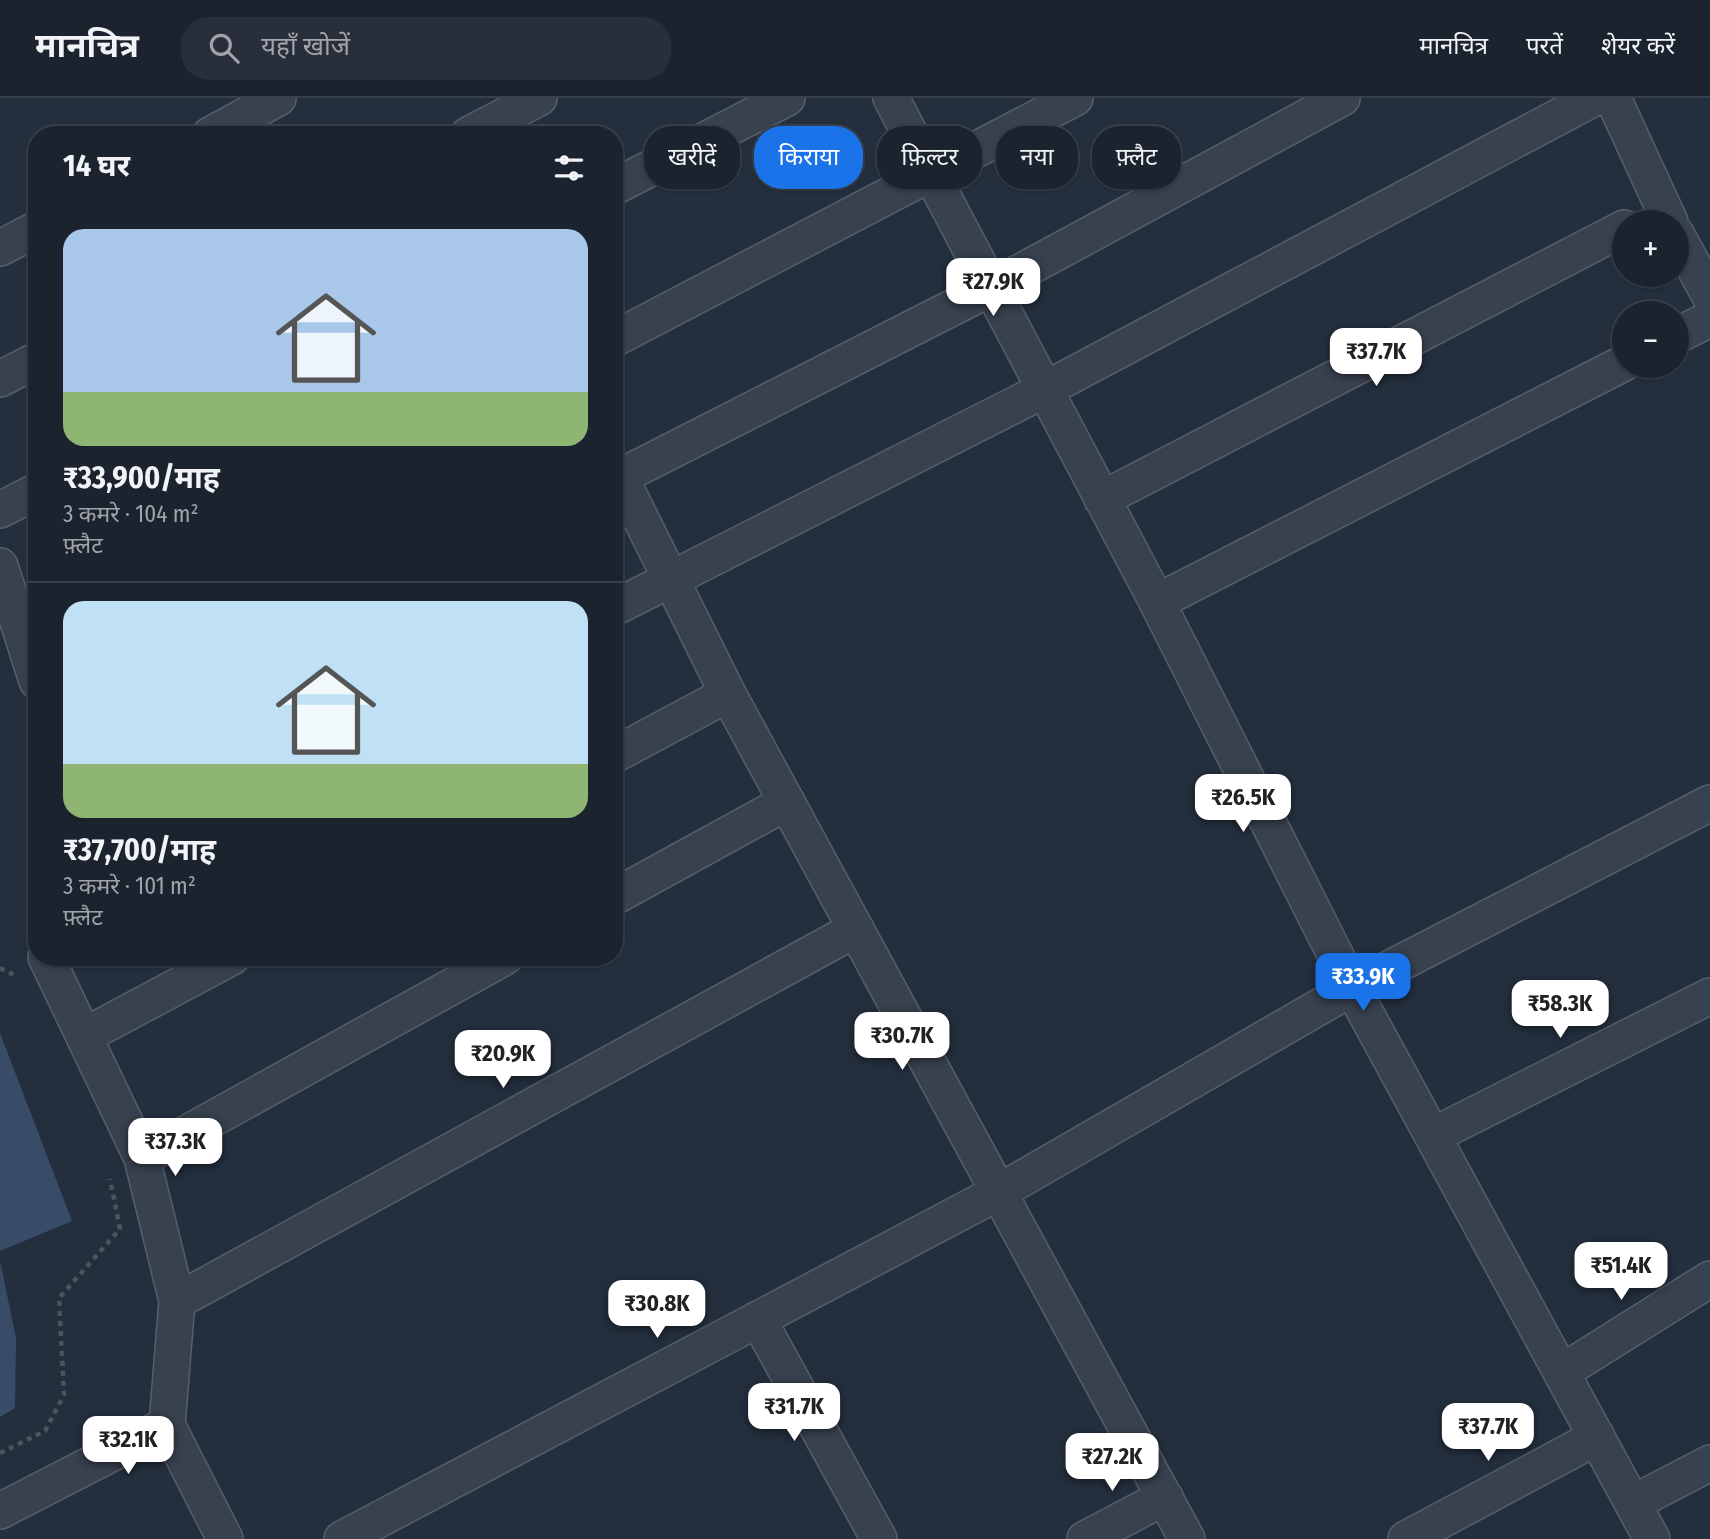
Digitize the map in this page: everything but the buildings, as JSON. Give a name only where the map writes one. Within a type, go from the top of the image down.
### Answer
[{"type":"street","points":[[227,126],[278,98]]},
{"type":"street","points":[[485,126],[539,98]]},
{"type":"street","points":[[623,182],[787,98]]},
{"type":"street","points":[[891,98],[906,126]]},
{"type":"street","points":[[982,148],[1075,98]]},
{"type":"street","points":[[623,476],[991,288],[1342,98]]},
{"type":"street","points":[[623,603],[1046,389],[1594,98]]},
{"type":"street","points":[[1614,98],[1656,210]]},
{"type":"street","points":[[623,334],[905,189]]},
{"type":"street","points":[[939,189],[1157,602],[1352,988],[1652,1539]]},
{"type":"street","points":[[0,248],[28,234]]},
{"type":"street","points":[[1102,499],[1612,234]]},
{"type":"street","points":[[1689,264],[1710,296]]},
{"type":"street","points":[[1689,329],[1710,318]]},
{"type":"street","points":[[0,379],[28,365]]},
{"type":"street","points":[[1157,602],[1612,369]]},
{"type":"street","points":[[623,490],[728,694],[1187,1539]]},
{"type":"street","points":[[0,510],[28,496]]},
{"type":"street","points":[[0,566],[28,633]]},
{"type":"street","points":[[623,750],[728,694]]},
{"type":"street","points":[[623,892],[787,802]]},
{"type":"street","points":[[342,1539],[999,1192],[1352,988],[1710,803]]},
{"type":"street","points":[[177,1301],[856,929]]},
{"type":"street","points":[[84,1036],[215,966]]},
{"type":"street","points":[[142,1158],[489,966]]},
{"type":"street","points":[[36,969],[84,1036],[142,1158],[177,1301],[167,1425],[225,1539]]},
{"type":"street","points":[[1434,1135],[1710,996]]},
{"type":"street","points":[[1562,1372],[1710,1279]]},
{"type":"street","points":[[758,1319],[879,1539]]},
{"type":"street","points":[[0,1511],[167,1425]]},
{"type":"street","points":[[1406,1539],[1597,1437]]},
{"type":"street","points":[[1633,1503],[1710,1463]]},
{"type":"street","points":[[1085,1539],[1165,1497]]},
{"type":"path","points":[[0,968],[36,969]]},
{"type":"path","points":[[0,1453],[45,1431],[64,1395],[59,1298],[120,1229],[108,1169]]},
{"type":"water","points":[[0,1033],[72,1221],[0,1251]]},
{"type":"water","points":[[0,1261],[16,1338],[15,1408],[0,1417]]}]
